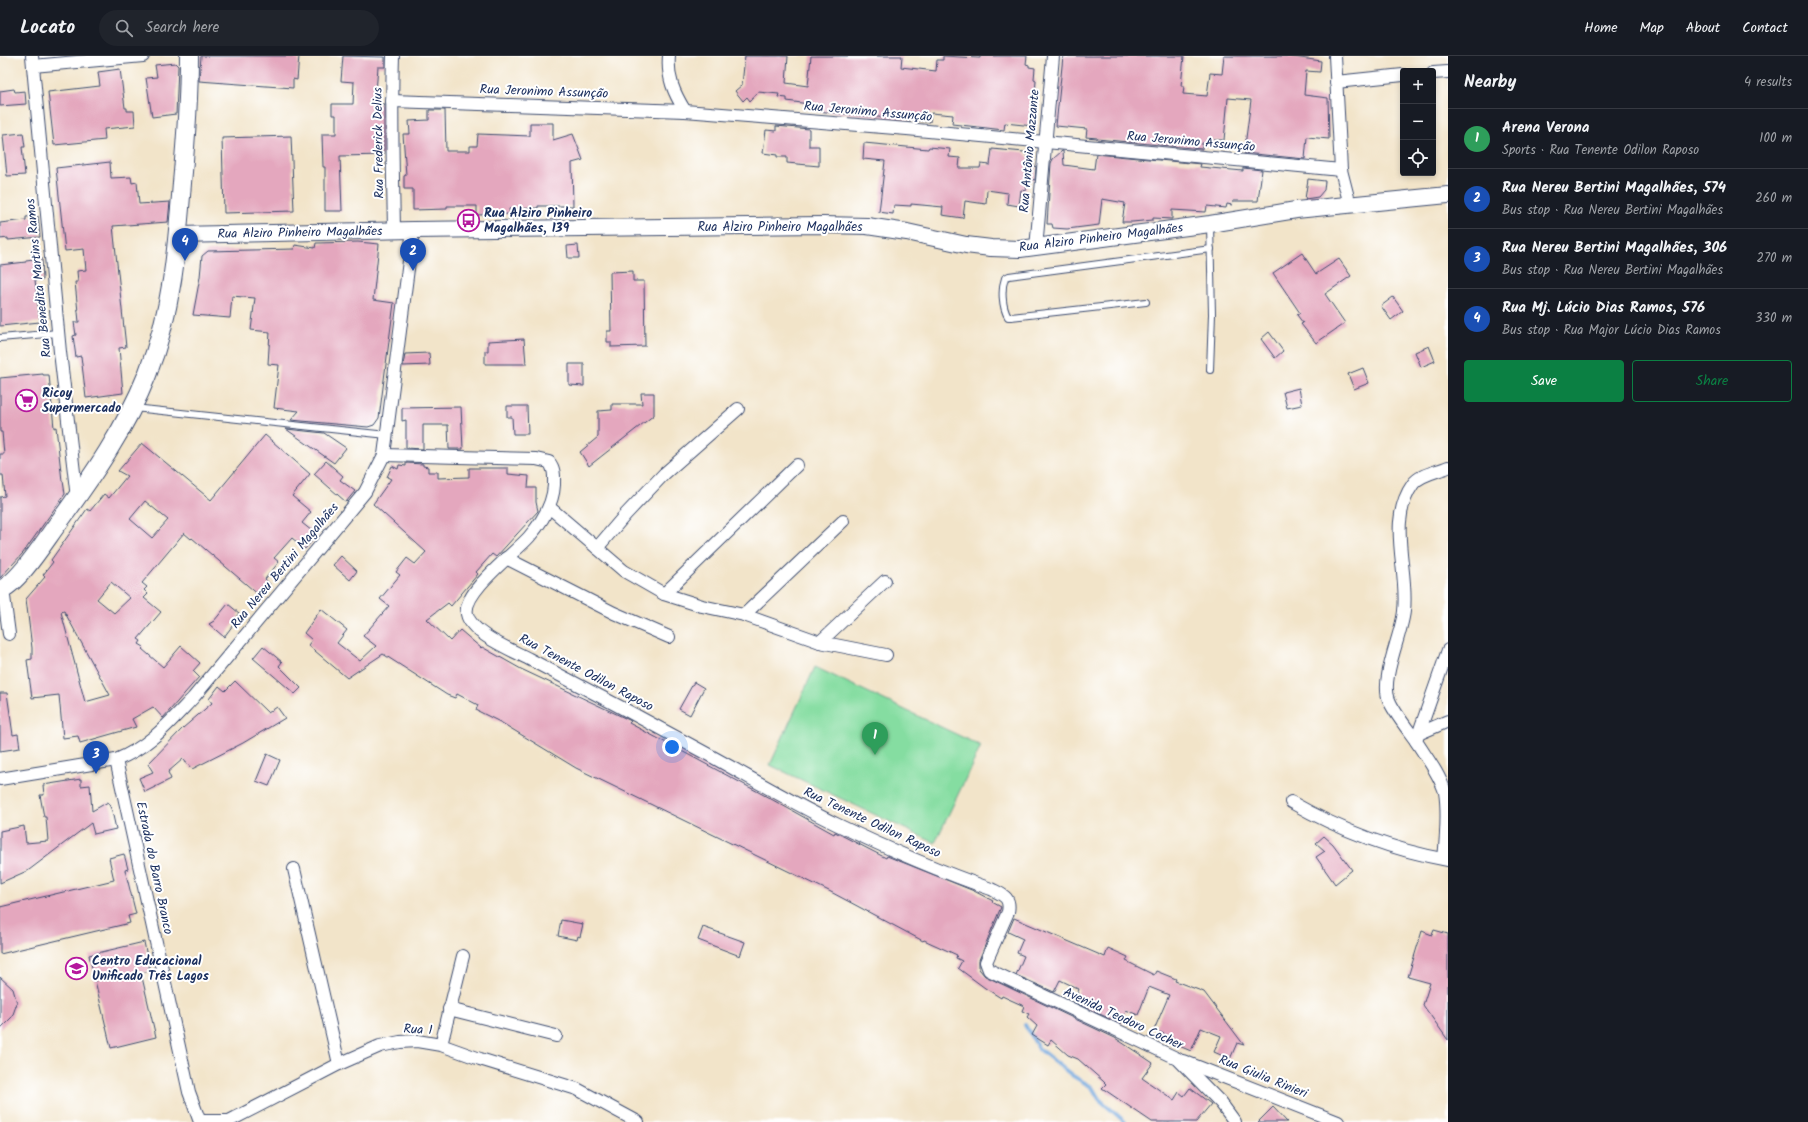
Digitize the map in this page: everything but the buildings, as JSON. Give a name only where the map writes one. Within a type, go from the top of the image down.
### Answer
[{"type":"main road","points":[[2,590],[16,578],[77,498],[132,408],[147,375],[161,334],[174,276],[189,98],[189,56]]},
{"type":"street","points":[[32,61],[143,56]]},
{"type":"street","name":"Rua Frederick Delius","points":[[393,56],[392,100],[394,136],[394,230]]},
{"type":"street","points":[[669,56],[670,80],[674,94],[685,111]]},
{"type":"street","name":"Rua Antônio Mazzante","points":[[1036,248],[1044,143],[1053,56]]},
{"type":"street","points":[[1335,56],[1341,170],[1350,205]]},
{"type":"street","name":"Rua Benedita Martins Ramos","points":[[32,61],[58,333],[77,498]]},
{"type":"street","points":[[1436,73],[1448,72]]},
{"type":"street","points":[[1336,82],[1400,76]]},
{"type":"street","name":"Rua Jeronimo Assunção","points":[[392,100],[685,111],[907,129],[1341,170]]},
{"type":"street","name":"Rua Alziro Pinheiro Magalhães","points":[[178,235],[394,230],[823,225],[867,226],[966,245],[991,248],[1036,248],[1210,224],[1296,210],[1448,196]]},
{"type":"street","name":"Rua Nereu Bertini Magalhães","points":[[0,778],[116,760],[131,754],[145,745],[164,729],[193,698],[365,492],[384,455],[388,435],[413,230]]},
{"type":"street","points":[[597,548],[626,514],[664,474],[738,409]]},
{"type":"street","name":"Rua Tenente Odilon Raposo","points":[[384,455],[543,460],[549,462],[554,472],[553,495],[549,507],[530,536],[506,558],[476,591],[469,601],[467,612],[469,619],[479,631],[811,811],[867,838],[991,889],[1005,897],[1009,905],[1005,920],[986,962]]},
{"type":"street","points":[[664,594],[797,465]]},
{"type":"street","points":[[1291,802],[1329,822],[1373,841],[1446,860],[1448,820],[1445,793],[1439,777],[1417,738],[1388,700],[1388,689],[1392,657],[1404,612],[1404,576],[1399,529],[1400,514],[1406,497],[1414,482],[1424,475],[1448,467]]},
{"type":"street","points":[[549,507],[624,571],[664,594],[702,606],[744,615],[820,642],[886,655]]},
{"type":"street","points":[[744,615],[843,521]]},
{"type":"street","points":[[506,558],[601,607],[669,637]]},
{"type":"street","points":[[820,642],[885,581]]},
{"type":"street","points":[[2,590],[9,634]]},
{"type":"street","points":[[1417,738],[1448,650]]},
{"type":"street","points":[[1417,738],[1448,721]]},
{"type":"street","name":"Estrada do Barro Branco","points":[[116,760],[189,1092],[200,1122]]},
{"type":"street","points":[[294,869],[338,1064]]},
{"type":"street","points":[[441,1045],[463,956]]},
{"type":"street","name":"Avenida Teodoro Cocher","points":[[986,962],[988,970],[994,974],[1178,1059],[1209,1091],[1235,1122]]},
{"type":"street","points":[[449,1009],[556,1036]]},
{"type":"street","name":"Rua 1","points":[[200,1122],[232,1122],[338,1064],[380,1046],[400,1042],[418,1041],[441,1045],[480,1059],[577,1089],[638,1122]]},
{"type":"street","name":"Rua Giulia Rinieri","points":[[1178,1059],[1338,1122]]},
{"type":"street","points":[[1209,1091],[1218,1074]]},
{"type":"lane","points":[[1210,224],[1212,357],[1210,370]]},
{"type":"lane","points":[[1146,302],[1012,318],[1008,317],[1004,310],[1003,284],[1005,278],[1009,276],[1211,249]]},
{"type":"lane","points":[[0,338],[58,333]]},
{"type":"lane","points":[[132,408],[388,435]]},
{"type":"green space","points":[[815,667],[981,746],[935,843],[770,765]]},
{"type":"waterway","points":[[1025,1025],[1039,1049],[1073,1076],[1092,1087],[1099,1099],[1125,1122]]},
{"type":"place","name":"Rua Alziro Pinheiro Magalhães, 139","points":[[468,220]]},
{"type":"place","name":"Rua Mj. Lúcio Dias Ramos, 576","points":[[185,261]]},
{"type":"place","name":"Rua Nereu Bertini Magalhães, 574","points":[[413,271]]},
{"type":"place","name":"Ricoy Supermercado","points":[[27,400]]},
{"type":"place","name":"Arena Verona","points":[[875,755]]},
{"type":"place","name":"Rua Nereu Bertini Magalhães, 306","points":[[96,774]]},
{"type":"place","name":"Centro Educacional Unificado Três Lagos","points":[[76,968]]}]
